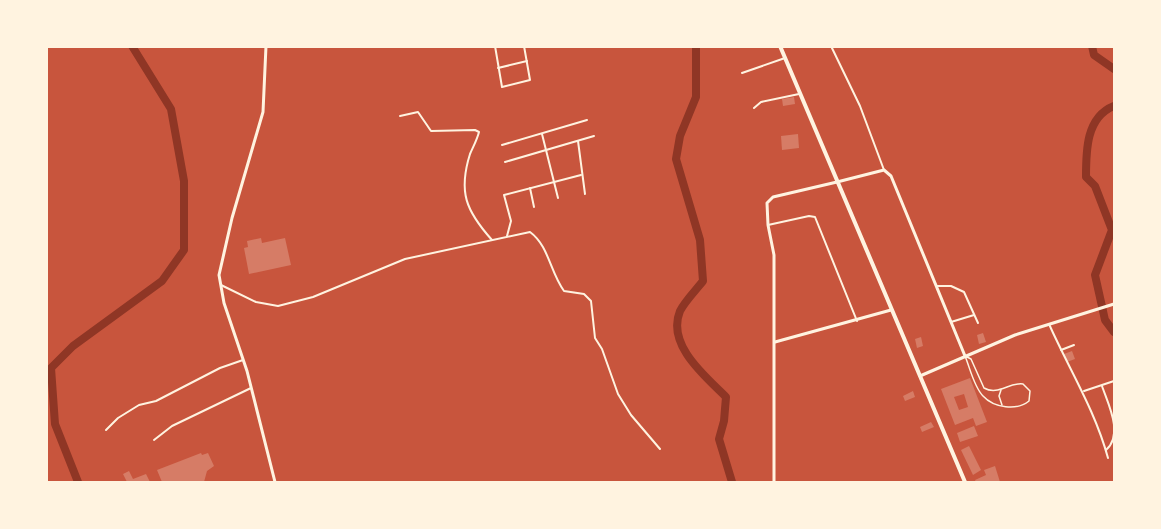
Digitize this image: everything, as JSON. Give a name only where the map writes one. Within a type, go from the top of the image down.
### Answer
[{"type":"main road","points":[[266,46],[263,112],[229,228],[220,267],[220,284],[251,388],[275,483]]},
{"type":"main road","points":[[780,46],[965,483]]},
{"type":"main road","points":[[774,483],[774,255],[768,225],[767,203],[771,197],[884,170],[891,176],[900,195],[965,356]]},
{"type":"main road","points":[[920,376],[1048,323],[1114,304]]},
{"type":"main road","points":[[775,342],[891,310]]},
{"type":"street","points":[[495,46],[503,87],[530,79],[524,46]]},
{"type":"street","points":[[831,46],[860,106],[884,170]]},
{"type":"street","points":[[742,73],[785,58]]},
{"type":"street","points":[[498,68],[527,61]]},
{"type":"street","points":[[754,108],[760,102],[799,94]]},
{"type":"street","points":[[400,116],[418,112],[431,131],[478,131],[464,176],[463,188],[472,216],[492,240]]},
{"type":"street","points":[[502,145],[586,120]]},
{"type":"street","points":[[541,133],[558,198]]},
{"type":"street","points":[[505,162],[594,136]]},
{"type":"street","points":[[579,141],[581,175],[585,194]]},
{"type":"street","points":[[506,237],[511,230],[511,221],[504,195],[581,175]]},
{"type":"street","points":[[530,188],[534,207]]},
{"type":"street","points":[[768,225],[809,216],[815,217],[857,321]]},
{"type":"street","points":[[220,284],[256,302],[278,306],[313,297],[405,259],[527,232],[542,242],[554,277],[564,291],[584,294],[591,301],[594,338],[602,349],[618,394],[631,415],[660,449]]},
{"type":"street","points":[[937,286],[951,286],[964,292],[978,323]]},
{"type":"street","points":[[951,322],[975,315]]},
{"type":"street","points":[[1048,323],[1076,382],[1084,391],[1108,458]]},
{"type":"street","points":[[1061,350],[1074,345]]},
{"type":"street","points":[[106,430],[118,418],[139,405],[156,401],[220,368],[243,360]]},
{"type":"street","points":[[1084,391],[1114,381]]},
{"type":"street","points":[[1102,386],[1114,426],[1111,444],[1106,450]]},
{"type":"street","points":[[154,440],[172,426],[251,388]]},
{"type":"lane","points":[[965,356],[971,358],[984,388],[993,391],[1020,383],[1030,391],[1027,403],[1006,407],[991,402],[981,394],[965,356]]},
{"type":"lane","points":[[1002,389],[999,399],[1006,407]]},
{"type":"building","points":[[794,97],[795,104],[783,106],[782,99]]},
{"type":"building","points":[[798,134],[799,148],[782,150],[781,136]]},
{"type":"building","points":[[261,238],[262,243],[285,238],[291,265],[249,274],[244,248],[248,247],[247,241]]},
{"type":"building","points":[[983,333],[986,342],[979,344],[977,335]]},
{"type":"building","points":[[921,337],[923,346],[917,348],[915,339]]},
{"type":"building","points":[[1072,351],[1075,359],[1067,362],[1064,354]]},
{"type":"building","points":[[970,378],[987,422],[976,426],[973,418],[955,425],[941,389]],"holes":[[[964,394],[968,407],[959,410],[954,397]]]},
{"type":"building","points":[[913,391],[915,397],[905,401],[903,396]]},
{"type":"building","points":[[931,422],[934,427],[922,432],[920,427]]},
{"type":"building","points":[[974,426],[978,436],[960,442],[957,433]]},
{"type":"building","points":[[969,446],[981,470],[973,475],[961,450]]},
{"type":"building","points":[[201,453],[202,455],[208,453],[214,466],[207,471],[204,482],[162,482],[157,470]]},
{"type":"building","points":[[995,466],[1000,482],[976,482],[975,480],[986,475],[984,470]]},
{"type":"building","points":[[129,471],[133,479],[146,474],[150,482],[127,482],[123,474]]},
{"type":"waterway","points":[[78,482],[55,424],[51,368],[73,346],[162,281],[184,250],[184,181],[171,109],[132,46]]},
{"type":"waterway","points":[[696,46],[696,97],[680,136],[676,159],[700,240],[703,281],[682,307],[677,324],[678,336],[690,359],[726,397],[724,421],[719,439],[732,482]]},
{"type":"waterway","points":[[1092,46],[1094,55],[1114,69]]},
{"type":"waterway","points":[[1114,106],[1105,111],[1093,126],[1086,156],[1086,177],[1095,186],[1112,230],[1095,275],[1105,320],[1114,332]]}]
